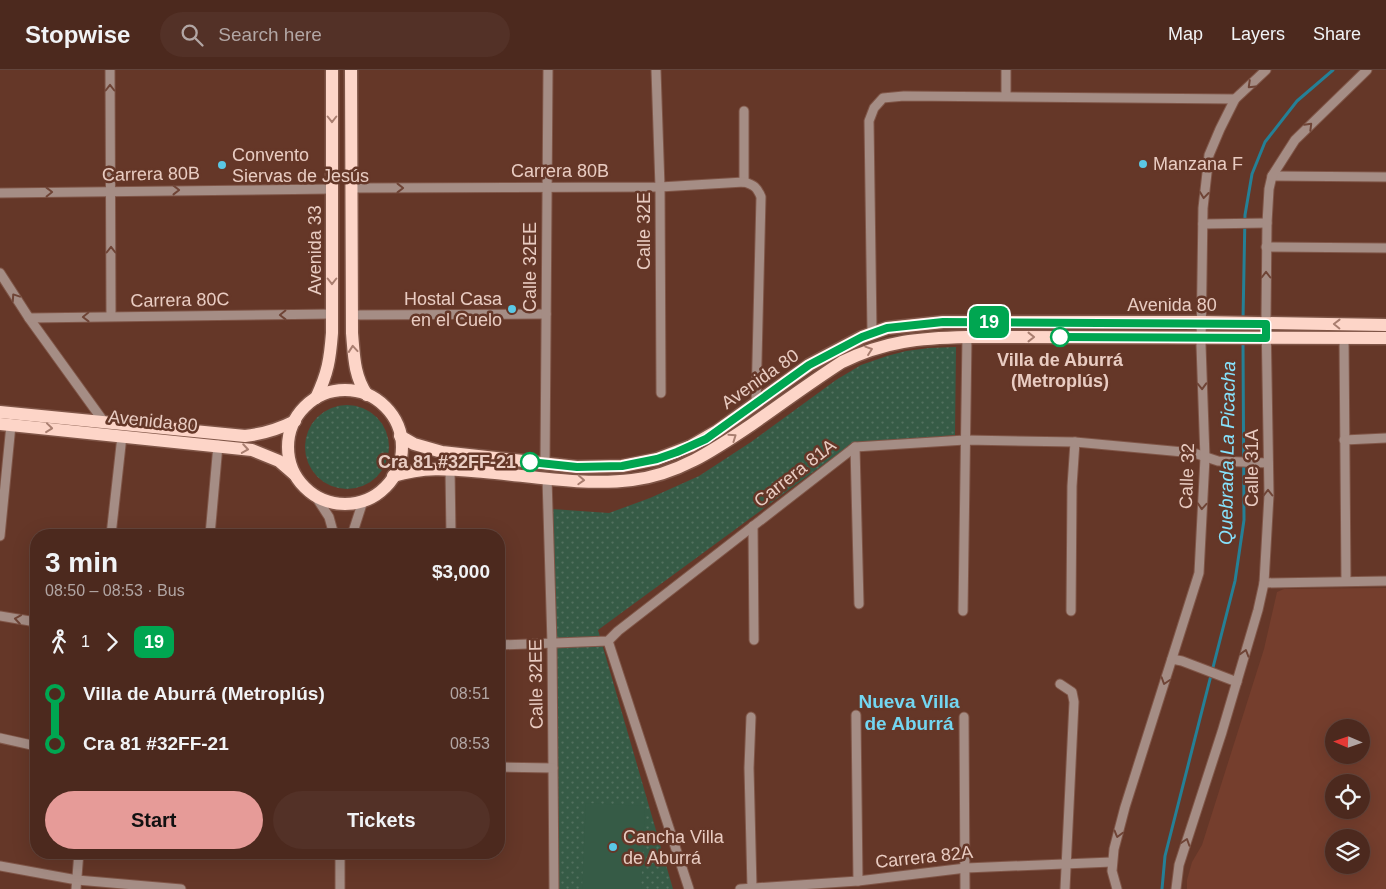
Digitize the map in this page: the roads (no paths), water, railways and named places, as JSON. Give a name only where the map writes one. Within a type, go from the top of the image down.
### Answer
[{"type":"main road","name":"Avenida 33","points":[[316,398],[330,362],[332,314],[332,70]]},
{"type":"main road","name":"Avenida 33","points":[[352,70],[352,315],[355,370],[360,384],[367,395]]},
{"type":"main road","name":"Avenida 80","points":[[400,436],[414,444],[442,452],[577,467],[622,466],[657,459],[706,439],[809,365],[872,332],[904,326],[943,322],[1201,322],[1386,325]]},
{"type":"main road","name":"Avenida 80","points":[[393,476],[414,470],[450,469],[611,482],[633,480],[671,471],[714,450],[825,372],[862,352],[910,340],[967,337],[1386,338]]},
{"type":"main road","points":[[354,391],[367,395],[389,411],[396,423],[400,436],[399,464],[393,476],[382,490],[363,501],[343,504],[330,503],[316,497],[304,488],[295,475],[290,461],[288,445],[290,429],[305,406],[328,392],[354,391]]},
{"type":"main road","name":"Avenida 80","points":[[0,412],[245,436],[270,431],[295,421]]},
{"type":"main road","name":"Avenida 80","points":[[6,424],[252,450],[280,461],[295,475]]},
{"type":"street","points":[[110,70],[111,316]]},
{"type":"street","name":"Calle 32EE","points":[[545,464],[548,70]]},
{"type":"street","name":"Calle 32E","points":[[656,70],[660,187],[660,393]]},
{"type":"street","points":[[1006,70],[1006,96]]},
{"type":"street","name":"Calle 32","points":[[1117,889],[1112,862],[1125,807],[1199,573],[1205,458],[1201,337],[1203,208],[1209,155],[1235,100],[1266,70]]},
{"type":"street","name":"Calle 31A","points":[[1176,889],[1179,865],[1234,681],[1258,610],[1264,583],[1267,542],[1268,463],[1266,223],[1272,176],[1295,140],[1367,70]]},
{"type":"street","points":[[872,332],[869,121],[874,108],[883,98],[904,96],[1006,96],[1235,100]]},
{"type":"street","points":[[744,112],[744,182],[758,189],[760,197],[756,402]]},
{"type":"street","points":[[1272,176],[1386,177]]},
{"type":"street","name":"Carrera 80B","points":[[351,188],[660,187],[744,182]]},
{"type":"street","name":"Carrera 80B","points":[[0,193],[332,189]]},
{"type":"street","points":[[1203,224],[1266,223]]},
{"type":"street","points":[[1266,247],[1386,248]]},
{"type":"street","points":[[0,277],[104,422]]},
{"type":"street","name":"Carrera 80C","points":[[29,318],[332,314]]},
{"type":"street","points":[[352,315],[546,314]]},
{"type":"street","points":[[963,611],[967,337]]},
{"type":"street","points":[[1344,338],[1346,581]]},
{"type":"street","points":[[0,536],[6,424]]},
{"type":"street","points":[[113,529],[122,436]]},
{"type":"street","points":[[1344,440],[1386,438]]},
{"type":"street","name":"Carrera 81A","points":[[608,641],[618,631],[855,447],[966,440],[1075,442],[1194,452],[1205,458],[1226,462],[1268,463]]},
{"type":"street","points":[[1071,611],[1072,486],[1075,442]]},
{"type":"street","points":[[211,529],[218,445]]},
{"type":"street","points":[[855,447],[859,604]]},
{"type":"street","points":[[450,469],[451,529]]},
{"type":"street","name":"Calle 32EE","points":[[547,478],[552,643],[554,889]]},
{"type":"street","points":[[316,497],[329,517],[332,529]]},
{"type":"street","points":[[354,529],[363,501]]},
{"type":"street","points":[[753,526],[754,640]]},
{"type":"street","points":[[1264,583],[1386,581]]},
{"type":"street","points":[[0,616],[30,621]]},
{"type":"street","points":[[505,645],[608,641],[689,889]]},
{"type":"street","points":[[1172,659],[1234,681]]},
{"type":"street","points":[[1060,684],[1072,692],[1074,702],[1065,889]]},
{"type":"street","points":[[856,715],[858,881]]},
{"type":"street","points":[[751,717],[749,768],[752,888]]},
{"type":"street","points":[[964,717],[965,889]]},
{"type":"street","points":[[0,738],[30,745]]},
{"type":"street","points":[[505,767],[553,768]]},
{"type":"street","points":[[76,885],[78,859]]},
{"type":"street","points":[[340,859],[340,889]]},
{"type":"street","name":"Carrera 82A","points":[[740,889],[858,881],[966,868],[1112,862]]},
{"type":"street","points":[[0,866],[76,885],[182,889]]},
{"type":"waterway","name":"Quebrada La Picacha","points":[[1243,320],[1245,215],[1252,174],[1265,142],[1297,101],[1333,70]]},
{"type":"waterway","name":"Quebrada La Picacha","points":[[1162,889],[1165,856],[1235,581],[1244,520],[1243,342]]},
{"type":"place","name":"Manzana F","points":[[1143,164]]},
{"type":"place","name":"Convento Siervas de Jesús","points":[[222,165]]},
{"type":"place","name":"Hostal Casa en el Cuelo","points":[[512,309]]},
{"type":"place","name":"Villa de Aburrá (Metroplús)","points":[[1060,337]]},
{"type":"place","name":"Cra 81 #32FF-21","points":[[530,462]]},
{"type":"place","name":"Cancha Villa de Aburrá","points":[[613,847]]},
{"type":"district","name":"Nueva Villa de Aburrá","points":[[909,712]]}]
